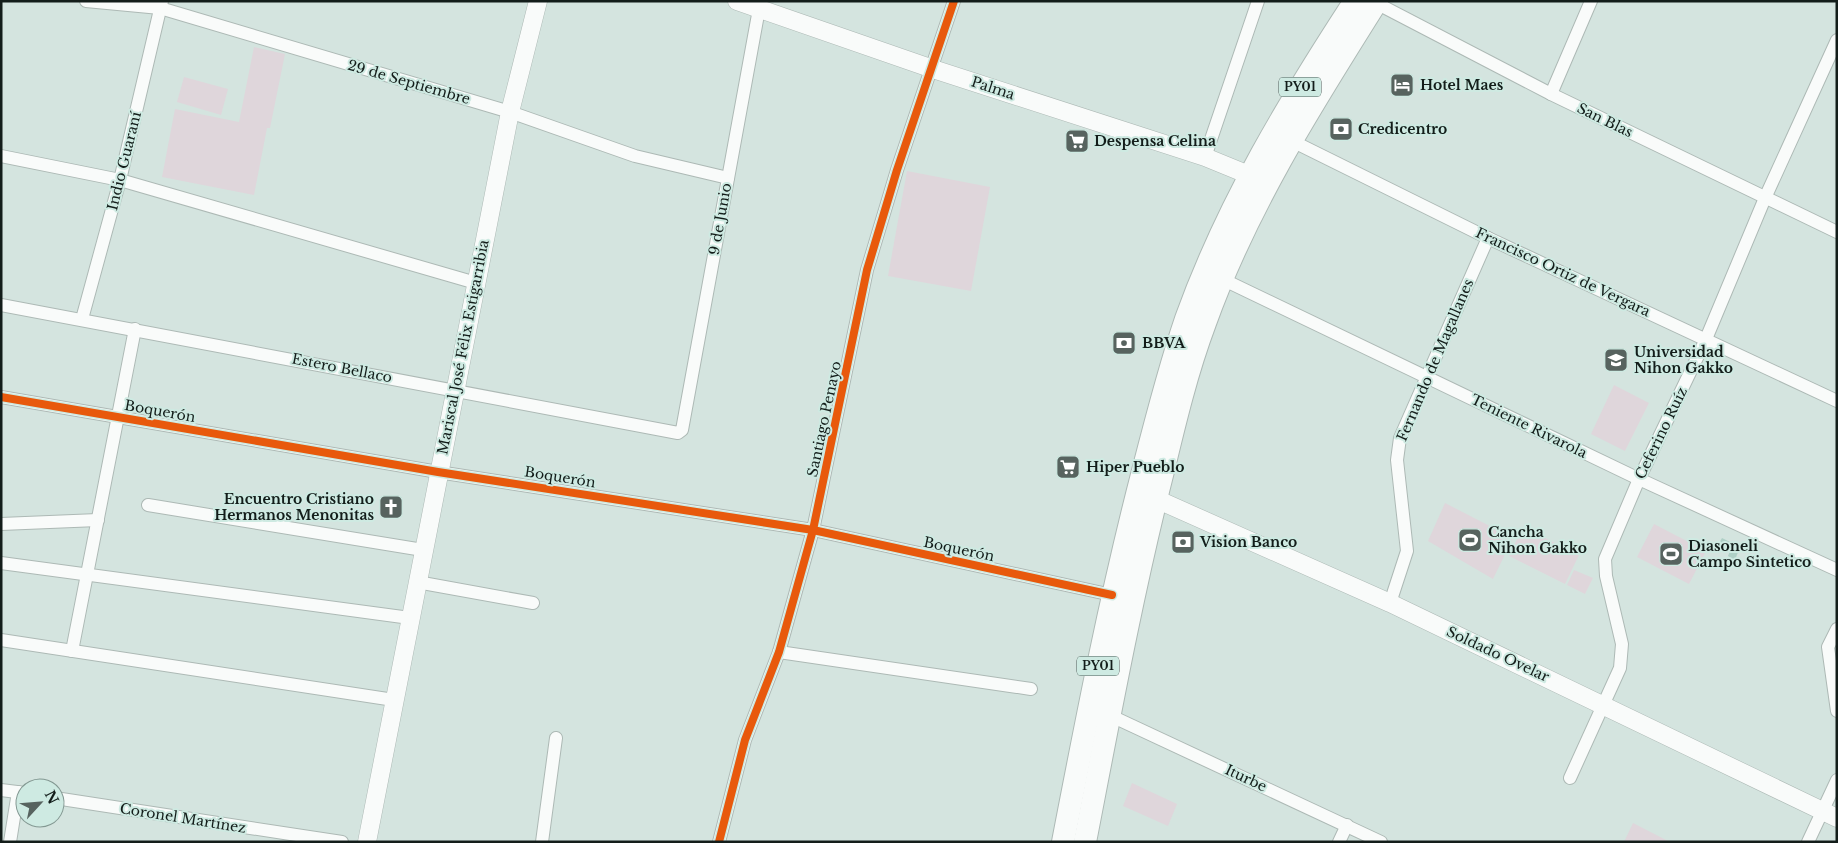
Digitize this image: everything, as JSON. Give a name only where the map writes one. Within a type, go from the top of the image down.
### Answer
[{"type":"highway","name":"PY01","points":[[1063,842],[1112,595],[1222,279],[1290,140],[1369,2]]},
{"type":"highway","name":"PY01","points":[[1085,842],[1132,598],[1147,495],[1172,363],[1186,318],[1249,175],[1274,129],[1369,2]]},
{"type":"street","name":"29 de Septiembre","points":[[86,1],[161,5],[510,112],[635,156],[728,178]]},
{"type":"street","name":"Mariscal José Félix Estigarribia","points":[[367,842],[454,390],[510,112],[538,1]]},
{"type":"street","name":"Palma","points":[[736,1],[933,69],[1205,158],[1249,175]]},
{"type":"street","name":"Santiago Penayo","points":[[719,842],[745,740],[779,652],[813,530],[867,270],[954,1]]},
{"type":"street","points":[[1205,158],[1258,1]]},
{"type":"street","points":[[1551,94],[1591,1]]},
{"type":"street","name":"San Blas","points":[[1369,2],[1551,94],[1837,232]]},
{"type":"street","name":"Indio Guaraní","points":[[82,319],[120,180],[161,5]]},
{"type":"street","name":"9 de Junio","points":[[682,430],[759,9]]},
{"type":"street","name":"Ceferino Ruíz","points":[[1570,778],[1620,668],[1622,644],[1606,576],[1604,559],[1639,479],[1706,339],[1765,198],[1837,40]]},
{"type":"street","name":"Francisco Ortiz de Vergara","points":[[1290,140],[1488,238],[1837,401]]},
{"type":"street","points":[[1,156],[120,180],[476,283]]},
{"type":"street","name":"Fernando de Magallanes","points":[[1390,603],[1407,552],[1397,460],[1400,438],[1488,238]]},
{"type":"street","name":"Teniente Rivarola","points":[[1222,279],[1639,479],[1837,570]]},
{"type":"street","name":"Estero Bellaco","points":[[1,305],[135,328],[678,433],[682,430]]},
{"type":"street","points":[[72,650],[135,328]]},
{"type":"street","name":"Boquerón","points":[[1,397],[438,472],[813,530],[1112,595]]},
{"type":"street","name":"Soldado Ovelar","points":[[1147,495],[1390,603],[1605,704],[1830,815]]},
{"type":"street","points":[[148,505],[423,550]]},
{"type":"street","points":[[1,524],[98,520]]},
{"type":"street","points":[[1,563],[87,573],[410,618]]},
{"type":"street","points":[[417,582],[533,603]]},
{"type":"street","points":[[1837,629],[1828,647],[1837,711]]},
{"type":"street","points":[[1,640],[394,700]]},
{"type":"street","points":[[779,652],[1031,690]]},
{"type":"street","name":"Iturbe","points":[[1109,715],[1382,842]]},
{"type":"street","points":[[542,842],[556,738]]},
{"type":"street","points":[[1808,842],[1830,815],[1837,780]]},
{"type":"street","points":[[1,790],[15,792]]},
{"type":"street","name":"Coronel Martínez","points":[[65,800],[342,842]]},
{"type":"street","points":[[10,842],[15,820]]},
{"type":"street","points":[[1339,842],[1347,825]]},
{"type":"shaded area","points":[[254,47],[285,54],[270,128],[267,128],[254,195],[162,177],[175,109],[239,122]]},
{"type":"shaded area","points":[[184,77],[228,89],[221,115],[177,102]]},
{"type":"shaded area","points":[[907,171],[990,187],[971,291],[888,276]]},
{"type":"shaded area","points":[[1614,385],[1649,403],[1625,451],[1591,434]]},
{"type":"shaded area","name":"Cancha Nihon Gakko","points":[[1445,503],[1513,538],[1493,579],[1428,541]]},
{"type":"shaded area","name":"Diasoneli Campo Sintetico","points":[[1654,524],[1706,551],[1689,584],[1637,557]]},
{"type":"shaded area","points":[[1523,527],[1579,555],[1565,584],[1509,556]]},
{"type":"shaded area","points":[[1722,538],[1740,547],[1735,560],[1728,556],[1730,551],[1718,545]]},
{"type":"shaded area","points":[[1574,570],[1593,578],[1585,594],[1567,585]]},
{"type":"shaded area","points":[[1132,783],[1177,804],[1168,826],[1123,806]]},
{"type":"shaded area","points":[[1633,823],[1670,842],[1624,842]]},
{"type":"cycle path","points":[[719,842],[745,740],[779,652],[813,530],[867,270],[897,170],[954,1]]},
{"type":"cycle path","points":[[1,397],[438,472],[813,530],[1112,595]]},
{"type":"place","name":"Hotel Maes","points":[[1402,85]]},
{"type":"place","name":"Credicentro","points":[[1341,129]]},
{"type":"place","name":"Despensa Celina","points":[[1077,141]]},
{"type":"place","name":"BBVA","points":[[1124,343]]},
{"type":"place","name":"Universidad Nihon Gakko","points":[[1616,360]]},
{"type":"place","name":"Hiper Pueblo","points":[[1068,467]]},
{"type":"place","name":"Encuentro Cristiano Hermanos Menonitas","points":[[391,507]]},
{"type":"place","name":"Cancha Nihon Gakko","points":[[1470,540]]},
{"type":"place","name":"Vision Banco","points":[[1183,542]]},
{"type":"place","name":"Diasoneli Campo Sintetico","points":[[1671,554]]}]
